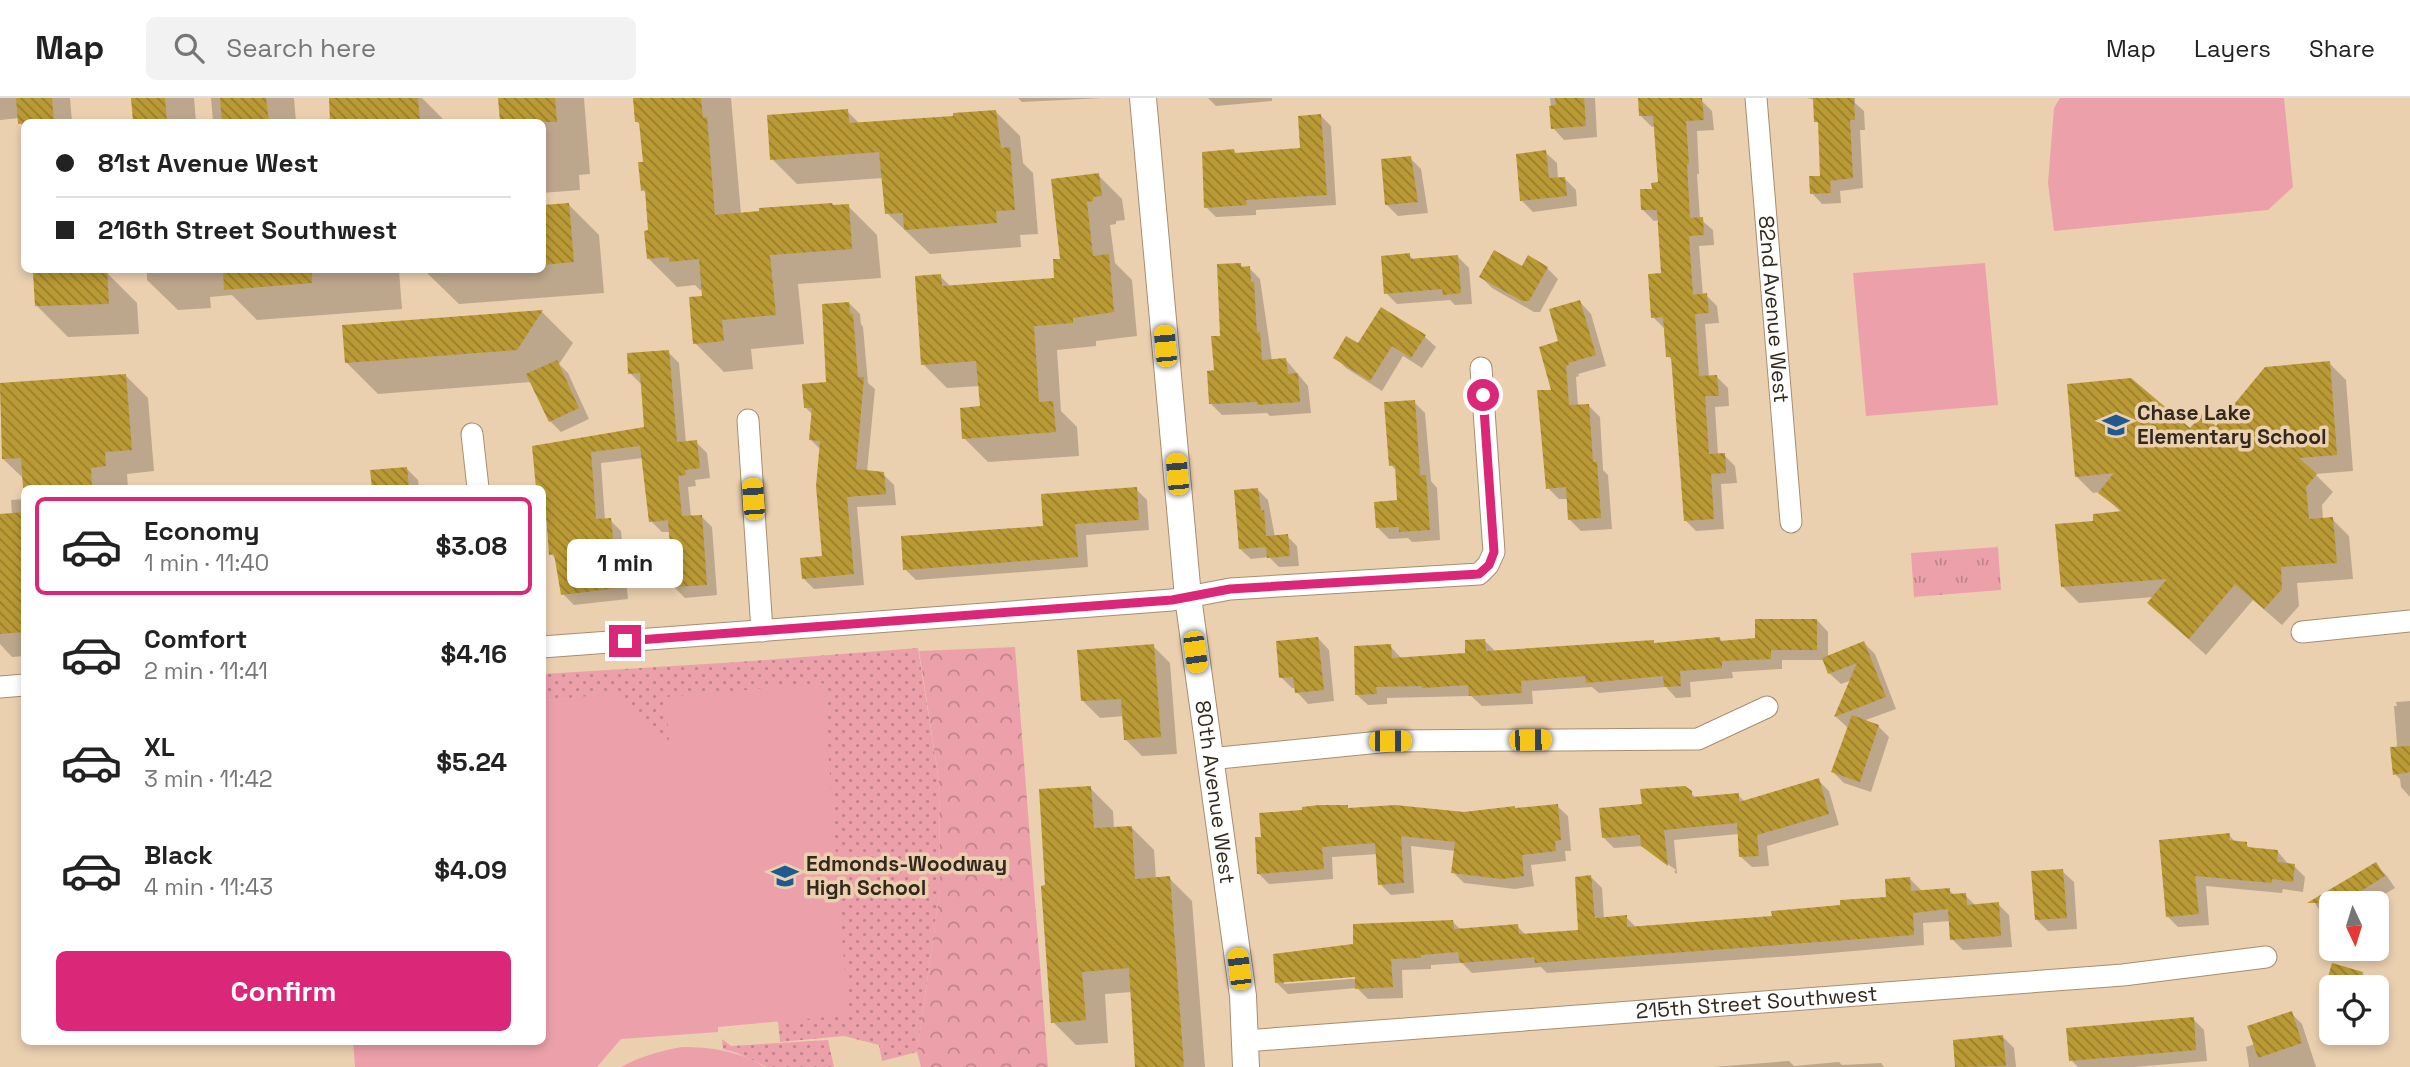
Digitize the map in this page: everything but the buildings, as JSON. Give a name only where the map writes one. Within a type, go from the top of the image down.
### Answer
[{"type":"street","name":"80th Avenue West","points":[[1143,98],[1188,597],[1242,996],[1246,1054]]},
{"type":"street","name":"82nd Avenue West","points":[[1756,98],[1791,522]]},
{"type":"street","points":[[546,647],[1172,600],[1230,589],[1479,574],[1489,565],[1494,552],[1481,368]]},
{"type":"street","points":[[748,420],[762,631]]},
{"type":"street","points":[[472,433],[478,485]]},
{"type":"street","points":[[2302,632],[2410,621]]},
{"type":"street","points":[[0,687],[21,685]]},
{"type":"street","points":[[1209,759],[1390,741],[1698,739],[1767,707]]},
{"type":"street","name":"215th Street Southwest","points":[[1246,1054],[2123,975],[2266,957]]},
{"type":"green space","points":[[2060,98],[2284,98],[2293,187],[2268,210],[2054,231],[2048,183],[2054,108]]},
{"type":"green space","points":[[1985,263],[1998,405],[1866,416],[1853,273]]},
{"type":"green space","points":[[1998,547],[2001,590],[1914,597],[1911,553]]},
{"type":"green space","points":[[1015,647],[1048,1067],[921,1067],[917,1052],[940,889],[939,781],[919,651]]},
{"type":"green space","points":[[918,648],[939,781],[940,889],[917,1052],[882,1061],[879,1045],[844,1036],[780,1042],[778,1022],[612,695],[546,700],[546,674]]},
{"type":"green space","points":[[823,683],[848,1015],[718,1027],[718,1032],[621,1039],[597,1067],[355,1067],[353,1045],[546,1045],[546,700],[612,694],[669,743],[666,697]]},
{"type":"green space","points":[[722,1039],[731,1046],[828,1040],[834,1067],[767,1067],[723,1049]]},
{"type":"green space","points":[[682,1047],[725,1051],[765,1067],[621,1067],[651,1054]]},
{"type":"place","name":"Chase Lake Elementary School","points":[[2116,425]]},
{"type":"place","name":"Edmonds-Woodway High School","points":[[785,876]]},
{"type":"route","points":[[625,641],[1172,600],[1230,589],[1479,574],[1489,565],[1494,552],[1483,395]]}]
